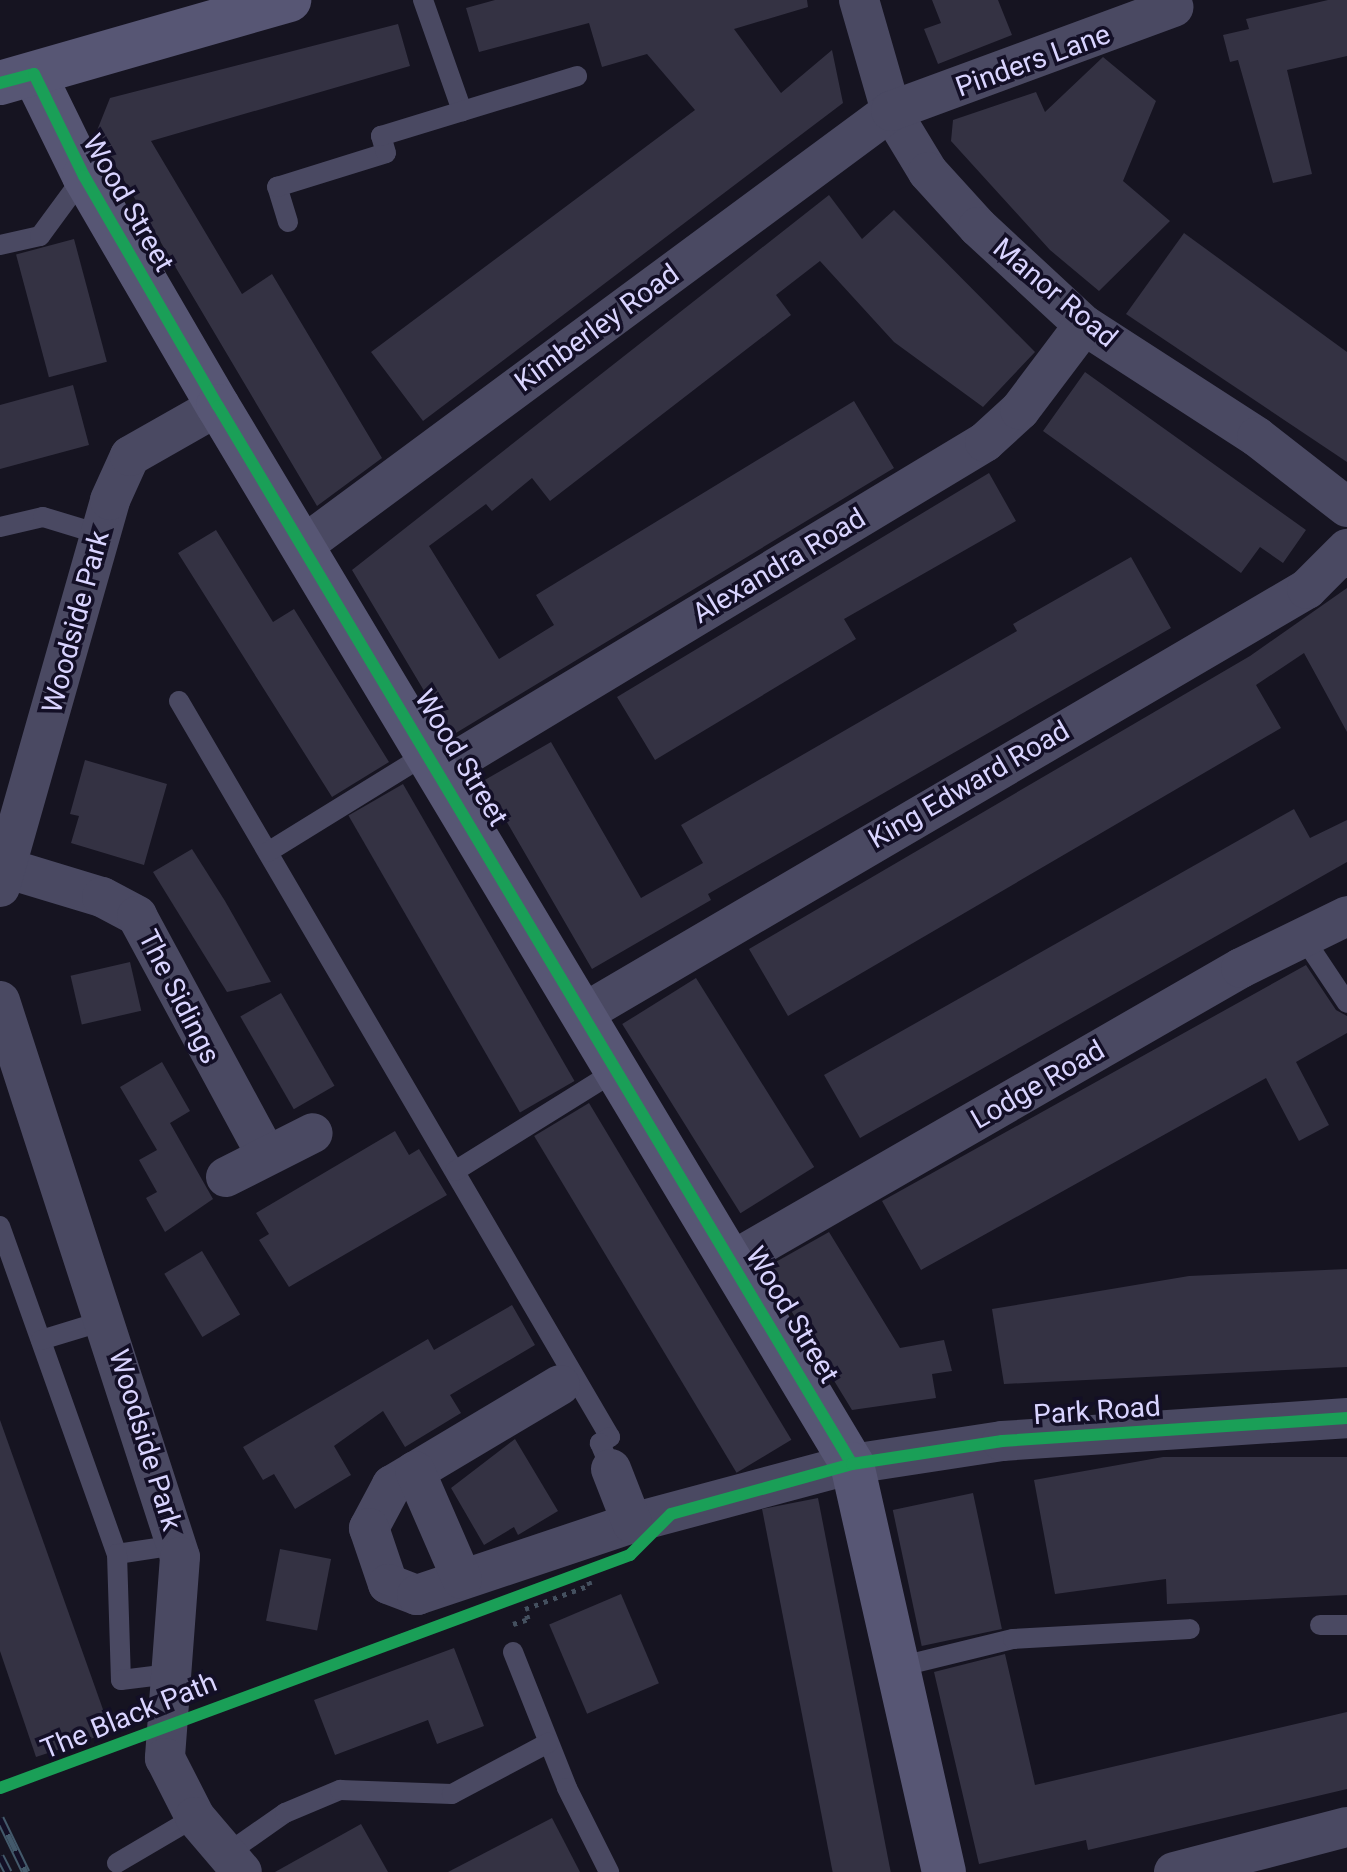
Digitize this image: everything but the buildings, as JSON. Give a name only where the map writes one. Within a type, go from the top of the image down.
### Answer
[{"type":"street","points":[[17,78],[289,0]]},
{"type":"street","name":"Manor Road","points":[[859,0],[891,111],[928,172],[1024,273],[1084,325],[1257,437],[1347,507]]},
{"type":"street","name":"Pinders Lane","points":[[891,111],[1173,7]]},
{"type":"street","name":"Wood Street","points":[[17,78],[84,176],[218,406],[436,761],[852,1464],[944,1872]]},
{"type":"street","name":"Kimberley Road","points":[[304,545],[891,111]]},
{"type":"street","name":"Alexandra Road","points":[[436,761],[985,442],[1020,410],[1084,325]]},
{"type":"street","name":"Woodside Park","points":[[4,878],[99,534],[130,456],[218,406]]},
{"type":"street","name":"King Edward Road","points":[[584,1013],[1307,589],[1347,549]]},
{"type":"street","name":"The Sidings","points":[[4,878],[102,897],[137,916],[266,1155]]},
{"type":"street","name":"Lodge Road","points":[[732,1261],[1303,937],[1347,916]]},
{"type":"street","name":"Woodside Park","points":[[0,1001],[9,1056],[107,1320],[177,1545],[165,1758],[195,1817],[233,1863]]},
{"type":"street","points":[[226,1177],[313,1133]]},
{"type":"street","points":[[462,1579],[415,1471],[560,1385]]},
{"type":"street","name":"Park Road","points":[[415,1471],[392,1485],[369,1528],[388,1584],[417,1595],[632,1523],[852,1464],[1002,1441],[1347,1418]]},
{"type":"street","points":[[611,1469],[632,1523]]},
{"type":"street","points":[[1174,1872],[1347,1827]]},
{"type":"lane","points":[[423,0],[462,111]]},
{"type":"lane","points":[[288,222],[277,187],[386,153],[381,136],[577,76]]},
{"type":"lane","points":[[0,245],[40,236],[84,176]]},
{"type":"lane","points":[[0,527],[43,517],[99,534]]},
{"type":"lane","points":[[179,701],[610,1437],[600,1443],[611,1469]]},
{"type":"lane","points":[[268,852],[436,761]]},
{"type":"lane","points":[[1303,937],[1347,1003]]},
{"type":"lane","points":[[455,1171],[617,1070]]},
{"type":"lane","points":[[0,1226],[117,1554],[121,1680],[170,1674]]},
{"type":"lane","points":[[41,1340],[107,1320]]},
{"type":"lane","points":[[117,1554],[177,1545]]},
{"type":"lane","points":[[1320,1625],[1347,1625]]},
{"type":"lane","points":[[898,1667],[1013,1639],[1190,1629]]},
{"type":"lane","points":[[511,1642],[548,1743],[609,1872]]},
{"type":"lane","points":[[233,1863],[285,1813],[340,1790],[452,1794],[548,1743]]},
{"type":"lane","points":[[117,1863],[195,1817]]},
{"type":"path","points":[[511,1642],[528,1619],[525,1609],[590,1585],[586,1570]]},
{"type":"railway","points":[[0,1818],[26,1872]]},
{"type":"railway","points":[[0,1856],[8,1872]]},
{"type":"cycle path","points":[[0,83],[34,74],[84,176],[218,406],[852,1464]]},
{"type":"cycle path","name":"The Black Path","points":[[0,1788],[630,1555],[671,1514],[852,1464],[1002,1441],[1347,1418]]}]
